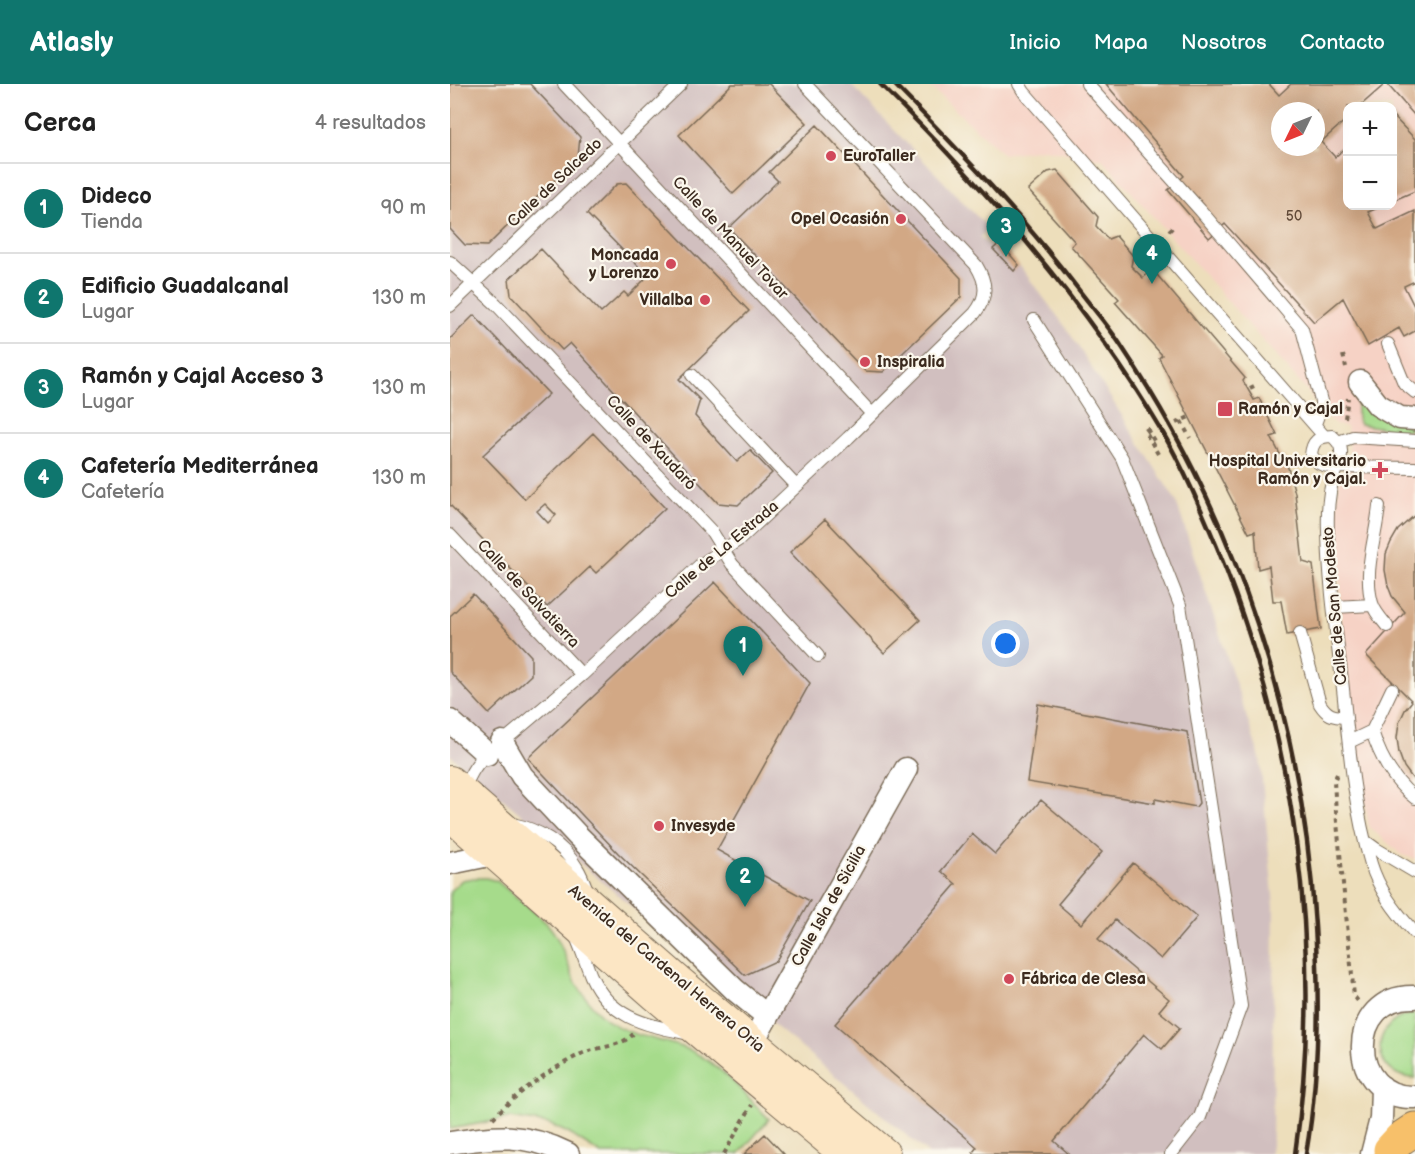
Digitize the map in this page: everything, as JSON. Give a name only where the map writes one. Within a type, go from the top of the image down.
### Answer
[{"type":"highway","points":[[1384,1153],[1415,1129]]},
{"type":"main road","name":"Avenida del Cardenal Herrera Oria","points":[[454,796],[489,817],[605,919],[884,1154]]},
{"type":"main road","name":"Avenida del Cardenal Herrera Oria","points":[[454,796],[494,854],[846,1154]]},
{"type":"street","points":[[1359,381],[1378,405],[1400,418],[1415,419]]},
{"type":"street","points":[[450,721],[495,748]]},
{"type":"street","name":"Avenida del Cardenal Herrera Oria","points":[[495,748],[578,836],[735,990],[767,1016]]},
{"type":"street","name":"Calle Isla de Sicilia","points":[[753,1044],[906,769]]},
{"type":"street","points":[[450,862],[494,854]]},
{"type":"street","points":[[1414,996],[1400,998],[1383,1006],[1370,1020],[1364,1033],[1362,1048],[1371,1076],[1382,1087],[1394,1094],[1415,1097]]},
{"type":"street","points":[[1382,1087],[1381,1119],[1384,1153]]},
{"type":"street","points":[[1384,1153],[1399,1124],[1415,1103]]},
{"type":"street","points":[[450,1143],[489,1137],[533,1139],[568,1154]]},
{"type":"street","points":[[492,1154],[513,1138]]},
{"type":"lane","name":"Calle de Manuel Tovar","points":[[564,84],[872,414]]},
{"type":"lane","name":"Calle de Salcedo","points":[[450,306],[681,84]]},
{"type":"lane","name":"Calle de La Estrada","points":[[454,796],[467,784],[473,768],[495,748],[582,675],[700,565],[740,539],[975,313],[985,297],[986,288],[983,276],[976,265],[806,84]]},
{"type":"lane","points":[[1019,84],[1324,436]]},
{"type":"lane","points":[[1087,84],[1201,211],[1302,329],[1321,401],[1315,424]]},
{"type":"lane","name":"Calle de Xaudaró","points":[[450,262],[474,283],[712,532],[732,564],[818,656]]},
{"type":"lane","points":[[1034,320],[1122,458],[1180,605],[1241,1006],[1200,1117],[1171,1154]]},
{"type":"lane","points":[[1388,344],[1404,383],[1415,392]]},
{"type":"lane","points":[[692,375],[796,486]]},
{"type":"lane","points":[[1336,467],[1341,459],[1338,442],[1332,436],[1317,439],[1311,446],[1311,455],[1317,463],[1326,466],[1336,467],[1415,468]]},
{"type":"lane","points":[[1338,442],[1353,437],[1415,441]]},
{"type":"lane","name":"Calle de San Modesto","points":[[1336,467],[1327,507],[1329,557],[1349,742],[1365,841],[1379,884],[1391,904],[1415,933]]},
{"type":"lane","points":[[1379,506],[1369,558],[1370,588],[1372,605],[1387,627]]},
{"type":"lane","name":"Calle de Salvatierra","points":[[450,535],[582,675]]},
{"type":"lane","points":[[1335,607],[1372,605]]},
{"type":"lane","name":"Calle de San Modesto","points":[[1300,633],[1320,704],[1326,714],[1346,717]]},
{"type":"lane","points":[[1349,742],[1372,731],[1392,689]]},
{"type":"lane","points":[[1372,731],[1377,749],[1387,767],[1403,789],[1415,798]]},
{"type":"lane","points":[[1365,841],[1415,872]]},
{"type":"path","points":[[1168,231],[1173,227]]},
{"type":"path","points":[[1250,388],[1256,385]]},
{"type":"path","points":[[1189,417],[1178,422],[1190,438]]},
{"type":"path","points":[[1156,444],[1148,428],[1144,431],[1158,454]]},
{"type":"path","points":[[1338,770],[1334,781],[1336,812],[1354,996],[1359,1004]]},
{"type":"path","points":[[490,1124],[498,1113],[553,1069],[584,1053],[627,1041],[634,1032]]},
{"type":"path","points":[[724,1154],[752,1105]]},
{"type":"shaded area","points":[[450,84],[850,84],[988,228],[980,237],[1013,270],[1019,265],[1067,329],[1176,501],[1260,758],[1274,906],[1272,1146],[1270,1154],[929,1154],[450,755]]},
{"type":"shaded area","name":"Hospital Universitario Ramón y Cajal.","points":[[927,84],[1415,84],[1415,859],[1402,855],[1369,827],[1353,727],[1342,628],[1337,499],[1340,477],[1350,462],[1347,427],[1335,424],[1322,412],[1309,393],[1102,159],[1044,149],[1003,154]]},
{"type":"green space","points":[[1357,394],[1415,430],[1394,430],[1360,424],[1357,419]]},
{"type":"green space","points":[[474,878],[497,881],[549,926],[560,944],[578,987],[591,1005],[606,1019],[633,1033],[695,1053],[707,1060],[740,1088],[769,1119],[739,1154],[601,1154],[549,1124],[509,1118],[450,1129],[450,891],[462,880]]},
{"type":"green space","points":[[1415,1014],[1415,1078],[1401,1076],[1390,1069],[1383,1060],[1380,1050],[1381,1039],[1387,1028],[1397,1020]]},
{"type":"building","points":[[450,84],[530,84],[580,137],[578,157],[487,246],[465,245],[450,229]]},
{"type":"building","points":[[732,84],[769,84],[807,123],[733,194],[679,135]]},
{"type":"building","points":[[1106,84],[1269,84],[1279,95],[1291,84],[1385,84],[1365,102],[1343,102],[1343,122],[1325,138],[1325,102],[1271,102],[1271,156],[1325,156],[1325,146],[1335,157],[1343,150],[1343,210],[1373,210],[1368,212],[1377,229],[1415,211],[1415,281],[1404,286],[1415,308],[1415,331],[1404,337],[1399,328],[1368,346],[1343,298],[1314,322],[1225,224],[1209,238],[1168,190],[1184,176]]},
{"type":"building","points":[[1387,84],[1415,84],[1415,116]]},
{"type":"building","points":[[1397,120],[1415,139],[1415,191],[1397,199]]},
{"type":"building","points":[[817,125],[961,278],[961,297],[883,372],[865,371],[729,228],[778,181],[769,172]]},
{"type":"building","name":"Ramón y Cajal","points":[[1057,170],[1098,217],[1096,226],[1108,239],[1116,236],[1133,256],[1131,266],[1143,278],[1152,269],[1245,378],[1243,381],[1254,400],[1259,398],[1277,435],[1271,437],[1282,458],[1285,457],[1295,493],[1303,562],[1313,565],[1321,629],[1287,635],[1281,601],[1273,601],[1269,566],[1258,569],[1255,531],[1249,533],[1159,358],[1162,355],[1115,302],[1119,299],[1071,246],[1075,242],[1028,190],[1048,172]]},
{"type":"building","points":[[626,183],[749,311],[679,379],[700,400],[695,416],[737,462],[750,450],[772,473],[738,505],[718,503],[570,343],[562,350],[511,295],[509,279],[541,249],[601,313],[624,292],[628,296],[648,276],[587,214],[617,184]]},
{"type":"building","points":[[1000,243],[1019,265],[1014,271],[993,249]]},
{"type":"building","points":[[474,315],[549,394],[483,455],[525,499],[593,433],[665,508],[596,573],[590,567],[547,607],[450,505],[450,339]],"holes":[[[545,504],[556,515],[548,523],[537,511]]]},
{"type":"building","points":[[1415,515],[1415,782],[1404,767],[1397,738],[1399,723],[1412,701],[1366,655],[1405,612],[1392,596],[1388,586],[1385,570],[1386,554],[1398,530]]},
{"type":"building","points":[[825,519],[920,620],[884,653],[790,552]]},
{"type":"building","points":[[715,582],[810,683],[717,850],[810,901],[776,961],[745,975],[618,853],[528,758]]},
{"type":"building","points":[[473,594],[531,656],[531,675],[489,714],[450,672],[450,616]]},
{"type":"building","points":[[1038,704],[1187,732],[1199,803],[1196,807],[1155,799],[1155,803],[1027,782]]},
{"type":"building","name":"Fábrica de Clesa","points":[[1041,800],[1102,852],[1058,904],[1081,924],[1133,863],[1197,917],[1161,959],[1115,920],[1098,939],[1169,999],[1159,1011],[1180,1028],[1162,1049],[1144,1034],[1054,1141],[1069,1154],[975,1154],[973,1152],[977,1147],[835,1024],[956,884],[941,871],[972,834],[995,854]]},
{"type":"building","points":[[765,1134],[784,1154],[744,1154]]},
{"type":"railway","points":[[880,84],[959,165],[1068,293],[1133,385],[1163,433],[1192,489],[1217,547],[1244,620],[1266,694],[1284,769],[1296,845],[1304,922],[1306,1000],[1303,1077],[1295,1154]]},
{"type":"railway","points":[[894,84],[1015,212],[1113,333],[1163,413],[1199,481],[1230,551],[1257,624],[1279,698],[1296,773],[1308,849],[1315,926],[1318,1012],[1314,1097],[1306,1154]]},
{"type":"place","name":"EuroTaller","points":[[831,156]]},
{"type":"place","name":"Opel Ocasión","points":[[901,219]]},
{"type":"place","name":"Ramón y Cajal Acceso 3","points":[[1006,257]]},
{"type":"place","name":"Moncada y Lorenzo","points":[[671,264]]},
{"type":"place","name":"Cafetería Mediterránea","points":[[1152,284]]},
{"type":"place","name":"Villalba","points":[[705,300]]},
{"type":"place","name":"Inspiralia","points":[[865,362]]},
{"type":"place","name":"Ramón y Cajal","points":[[1225,409]]},
{"type":"place","name":"Hospital Universitario Ramón y Cajal.","points":[[1380,470]]},
{"type":"place","name":"Dideco","points":[[743,676]]},
{"type":"place","name":"Invesyde","points":[[659,826]]},
{"type":"place","name":"Edificio Guadalcanal","points":[[745,907]]},
{"type":"place","name":"Fábrica de Clesa","points":[[1009,979]]}]
